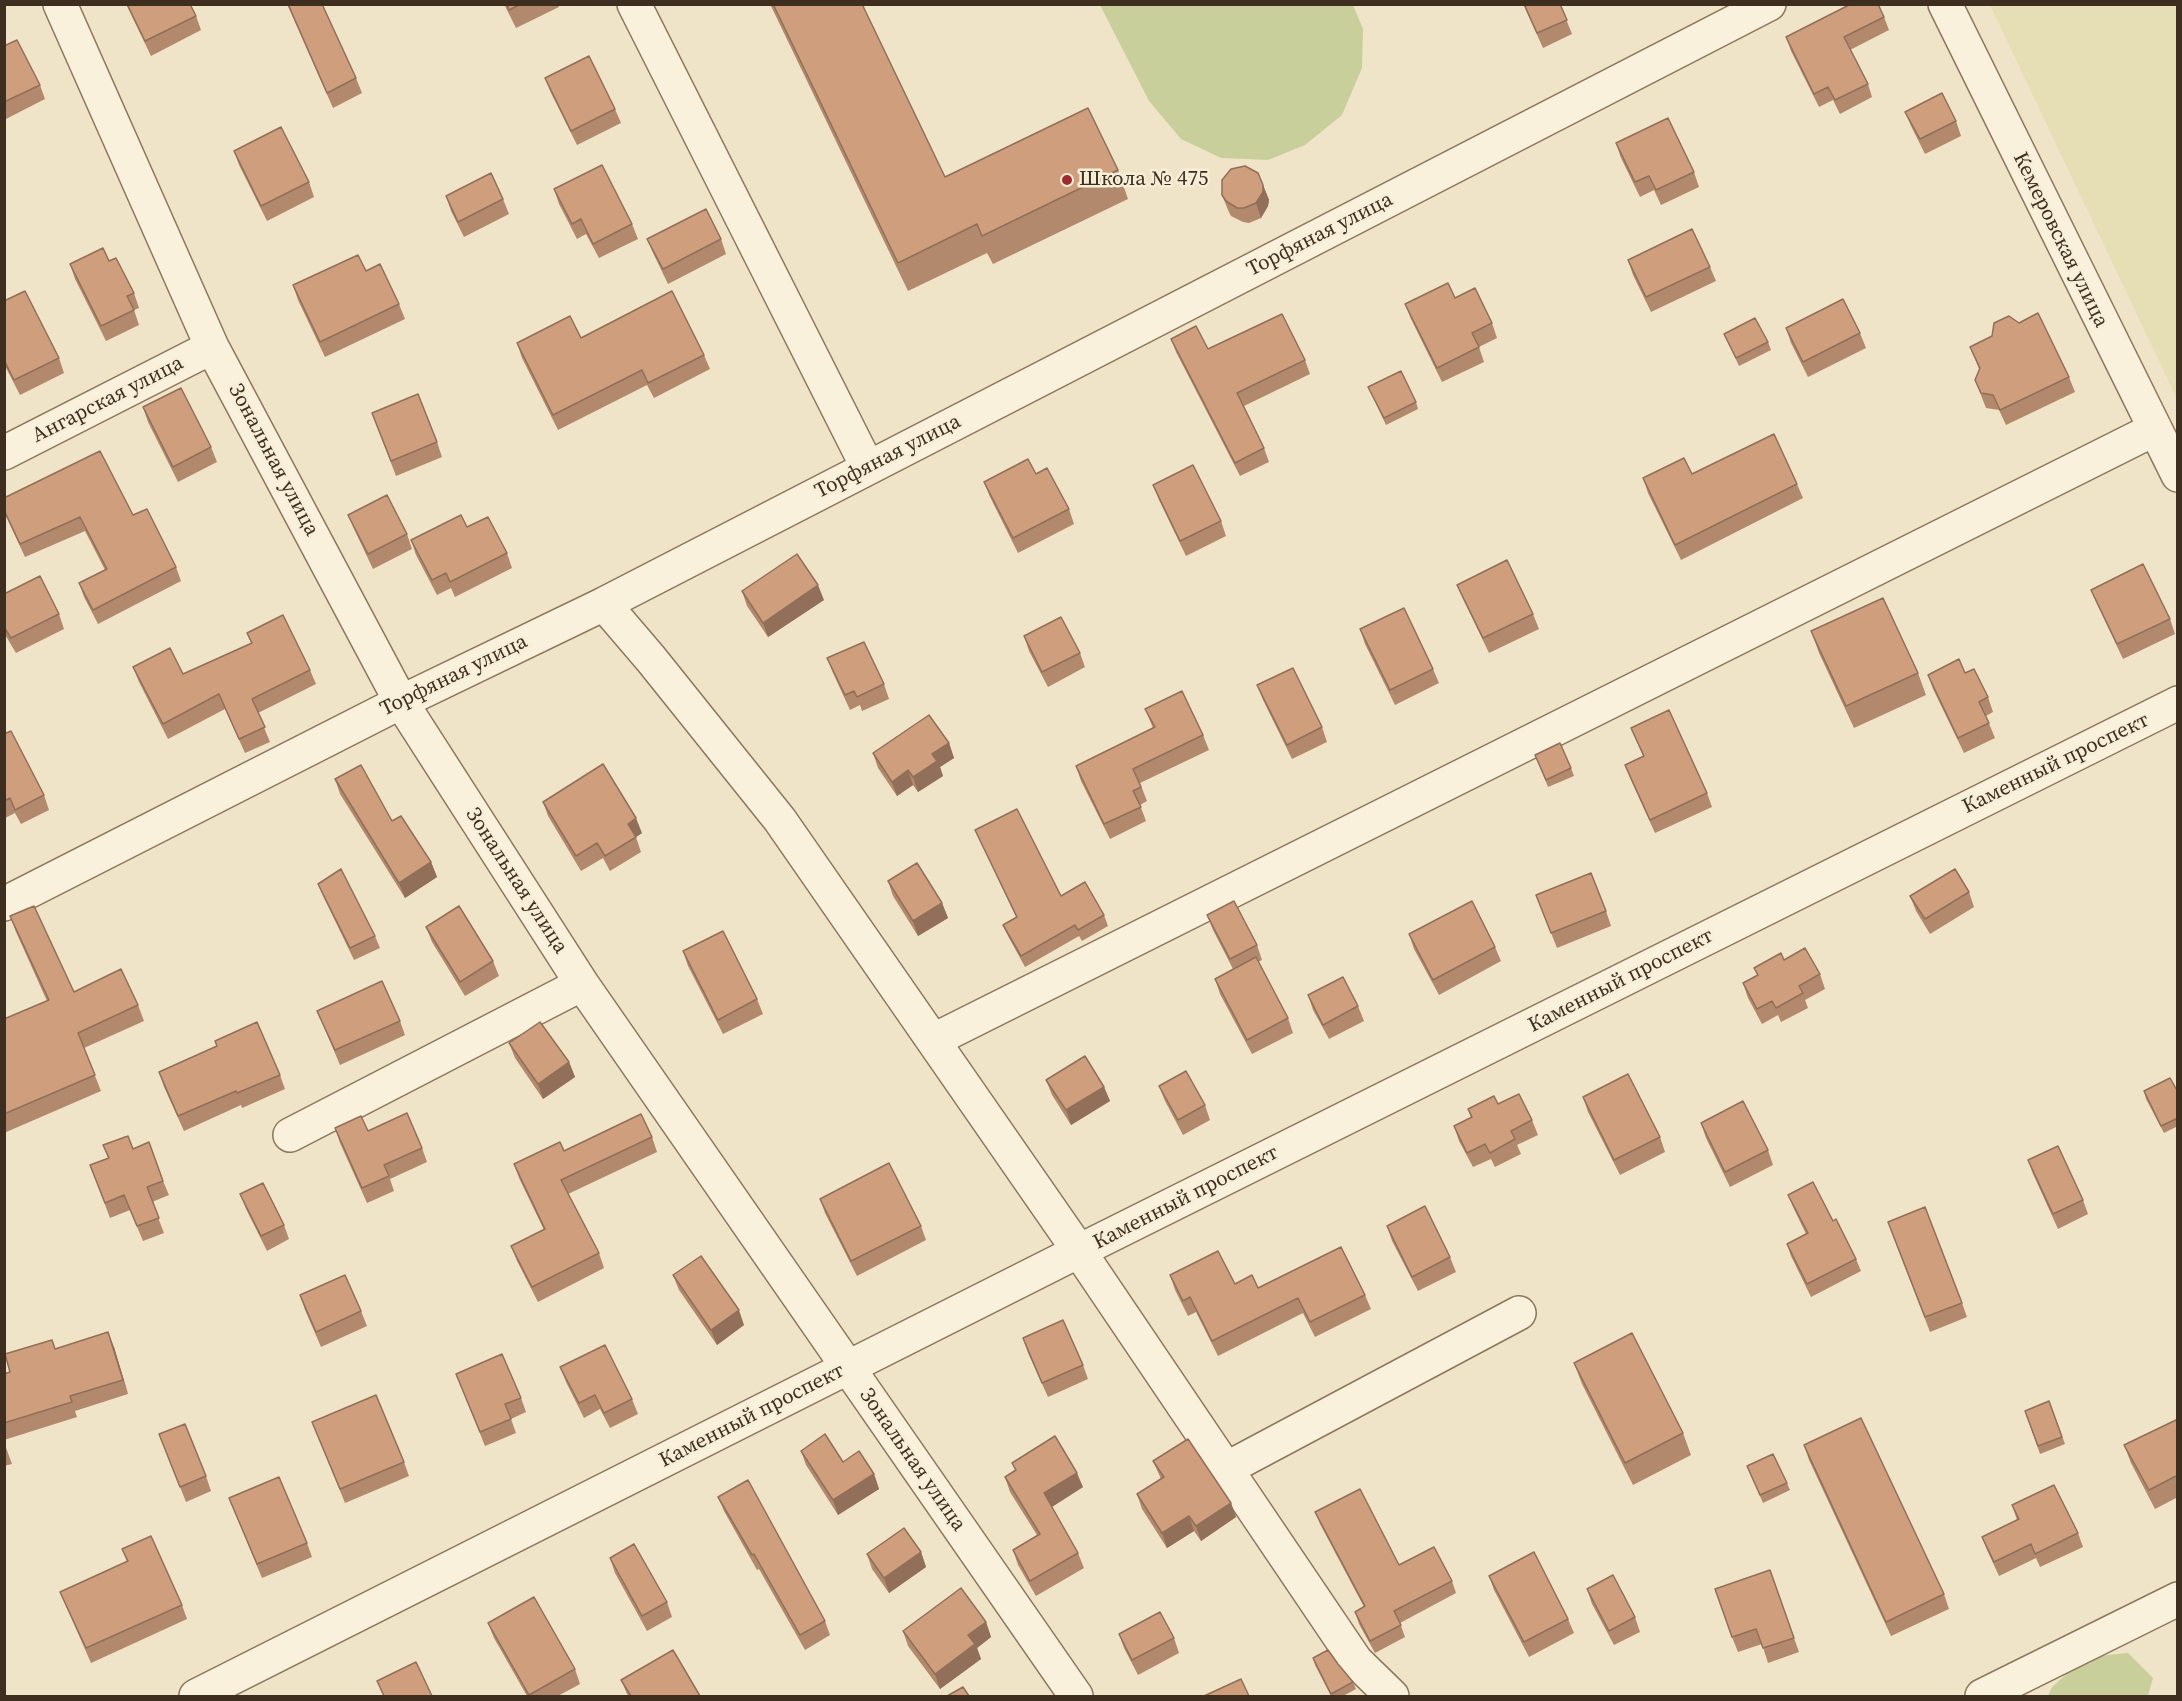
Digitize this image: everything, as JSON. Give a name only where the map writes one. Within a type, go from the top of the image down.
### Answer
[{"type":"street","name":"Зональная улица","points":[[60,4],[212,347],[401,702],[582,984],[1076,1696]]},
{"type":"street","points":[[634,4],[868,468]]},
{"type":"street","name":"Торфяная улица","points":[[4,904],[401,702],[604,604],[1769,4]]},
{"type":"street","name":"Кемеровская улица","points":[[1945,4],[2153,430],[2178,475]]},
{"type":"street","name":"Ангарская улица","points":[[4,453],[212,347]]},
{"type":"street","points":[[934,1040],[2153,430]]},
{"type":"street","points":[[604,604],[780,820],[1079,1251],[1356,1660],[1392,1696]]},
{"type":"street","name":"Каменный проспект","points":[[196,1696],[1079,1251],[2178,703]]},
{"type":"street","points":[[290,1135],[582,984]]},
{"type":"street","points":[[1226,1469],[1519,1313]]},
{"type":"street","points":[[1982,1696],[2178,1599]]},
{"type":"shaded area","points":[[1990,5],[2177,5],[2177,399]]},
{"type":"green space","points":[[1100,5],[1353,5],[1363,29],[1362,68],[1342,115],[1305,145],[1268,160],[1221,158],[1181,139],[1149,101]]},
{"type":"green space","points":[[2128,1653],[2153,1678],[2148,1696],[2048,1696],[2052,1687],[2086,1657]]},
{"type":"building","points":[[127,4],[190,4],[196,16],[145,41]]},
{"type":"building","points":[[288,4],[322,4],[356,78],[327,93]]},
{"type":"building","points":[[507,4],[521,4],[509,10]]},
{"type":"building","points":[[773,4],[862,4],[945,177],[1088,108],[1118,170],[982,236],[977,224],[898,263]]},
{"type":"building","points":[[1524,4],[1560,4],[1567,20],[1537,33]]},
{"type":"building","points":[[1851,4],[1878,4],[1884,17],[1844,37],[1868,84],[1835,100],[1828,87],[1814,94],[1786,37]]},
{"type":"building","points":[[17,40],[40,85],[4,102],[4,46]]},
{"type":"building","points":[[589,56],[615,109],[571,131],[545,78]]},
{"type":"building","points":[[1942,93],[1956,121],[1920,139],[1905,112]]},
{"type":"building","points":[[1668,118],[1694,172],[1656,190],[1649,176],[1635,182],[1616,143]]},
{"type":"building","points":[[281,127],[309,182],[261,206],[234,151]]},
{"type":"building","points":[[602,165],[632,224],[593,244],[581,219],[572,224],[554,189]]},
{"type":"building","points":[[1245,166],[1258,173],[1263,192],[1256,203],[1237,208],[1226,201],[1222,195],[1222,180],[1231,169]]},
{"type":"building","points":[[491,173],[503,199],[458,222],[446,196]]},
{"type":"building","points":[[706,209],[721,239],[663,269],[647,239]]},
{"type":"building","points":[[1692,229],[1710,267],[1646,297],[1628,260]]},
{"type":"building","points":[[103,248],[109,261],[116,258],[134,293],[127,296],[134,310],[101,326],[70,264]]},
{"type":"building","points":[[358,255],[366,271],[380,264],[399,304],[320,342],[293,285]]},
{"type":"building","points":[[1448,283],[1455,298],[1475,288],[1492,323],[1472,333],[1479,347],[1437,368],[1405,304]]},
{"type":"building","points":[[25,291],[59,358],[14,380],[4,360],[4,301]]},
{"type":"building","points":[[672,291],[704,355],[648,383],[642,370],[553,415],[517,343],[570,316],[581,338]]},
{"type":"building","points":[[1843,299],[1860,333],[1803,362],[1786,328]]},
{"type":"building","points":[[2038,313],[2069,377],[2000,410],[1993,395],[1981,393],[1975,380],[1980,368],[1970,347],[1992,336],[1994,323],[2009,316],[2019,323]]},
{"type":"building","points":[[1282,314],[1305,360],[1237,393],[1264,448],[1235,463],[1171,339],[1196,326],[1208,349]]},
{"type":"building","points":[[1755,318],[1768,342],[1736,358],[1724,334]]},
{"type":"building","points":[[1401,371],[1416,402],[1384,418],[1368,387]]},
{"type":"building","points":[[181,388],[211,447],[173,467],[143,407]]},
{"type":"building","points":[[418,394],[437,442],[391,461],[372,413]]},
{"type":"building","points":[[1774,434],[1797,484],[1675,545],[1643,478],[1684,458],[1692,474]]},
{"type":"building","points":[[100,451],[133,515],[147,509],[176,567],[93,610],[79,583],[107,569],[80,517],[20,544],[4,510],[4,498]]},
{"type":"building","points":[[1028,459],[1036,474],[1047,468],[1069,509],[1013,538],[984,482]]},
{"type":"building","points":[[1193,465],[1221,521],[1180,541],[1153,485]]},
{"type":"building","points":[[387,495],[407,534],[368,554],[348,515]]},
{"type":"building","points":[[461,515],[467,527],[488,517],[507,553],[450,582],[446,573],[432,580],[411,540]]},
{"type":"building","points":[[797,554],[818,585],[763,623],[742,591]]},
{"type":"building","points":[[1507,560],[1533,614],[1483,638],[1457,585]]},
{"type":"building","points":[[2143,564],[2170,619],[2117,644],[2091,590]]},
{"type":"building","points":[[40,576],[59,614],[11,638],[4,627],[4,594]]},
{"type":"building","points":[[1883,598],[1918,673],[1846,706],[1811,631]]},
{"type":"building","points":[[1404,608],[1433,669],[1390,690],[1360,629]]},
{"type":"building","points":[[283,615],[310,670],[252,699],[265,727],[239,739],[219,694],[163,724],[133,667],[170,648],[183,674],[252,643],[247,633]]},
{"type":"building","points":[[1061,617],[1080,653],[1042,672],[1024,636]]},
{"type":"building","points":[[864,642],[884,684],[857,697],[854,691],[845,695],[827,658]]},
{"type":"building","points":[[1959,659],[1965,673],[1974,669],[1988,697],[1979,702],[1989,723],[1958,738],[1928,675]]},
{"type":"building","points":[[1293,668],[1322,727],[1287,745],[1257,685]]},
{"type":"building","points":[[1182,691],[1203,735],[1133,769],[1141,787],[1133,791],[1141,807],[1104,824],[1076,766],[1155,727],[1145,709]]},
{"type":"building","points":[[1669,710],[1707,793],[1650,820],[1625,765],[1644,756],[1631,728]]},
{"type":"building","points":[[929,715],[949,743],[932,754],[937,761],[913,777],[908,770],[892,782],[873,753]]},
{"type":"building","points":[[11,731],[44,795],[15,810],[10,798],[4,801],[4,734]]},
{"type":"building","points":[[1560,743],[1571,768],[1546,780],[1535,755]]},
{"type":"building","points":[[603,764],[636,818],[628,824],[636,837],[605,856],[597,843],[576,856],[543,802]]},
{"type":"building","points":[[361,765],[392,821],[401,816],[431,862],[399,883],[335,779]]},
{"type":"building","points":[[1017,809],[1061,896],[1085,882],[1104,915],[1078,930],[1075,925],[1021,956],[1003,925],[1017,917],[975,830]]},
{"type":"building","points":[[917,863],[942,903],[913,921],[888,881]]},
{"type":"building","points":[[341,869],[375,936],[350,948],[318,884]]},
{"type":"building","points":[[1955,869],[1969,892],[1925,919],[1910,896]]},
{"type":"building","points":[[1591,873],[1606,911],[1551,933],[1536,895]]},
{"type":"building","points":[[1234,901],[1257,945],[1230,959],[1207,915]]},
{"type":"building","points":[[1472,901],[1495,947],[1433,980],[1409,934]]},
{"type":"building","points":[[34,906],[74,992],[121,969],[138,1005],[78,1033],[95,1075],[4,1114],[4,1019],[49,1000],[10,916]]},
{"type":"building","points":[[459,906],[493,961],[460,982],[426,927]]},
{"type":"building","points":[[723,931],[757,999],[718,1020],[683,951]]},
{"type":"building","points":[[1805,948],[1820,974],[1799,986],[1803,993],[1776,1008],[1772,1001],[1757,1009],[1743,983],[1758,975],[1754,968],[1781,953],[1784,960]]},
{"type":"building","points":[[1256,957],[1288,1018],[1247,1040],[1215,979]]},
{"type":"building","points":[[1343,977],[1358,1006],[1323,1025],[1308,995]]},
{"type":"building","points":[[382,981],[400,1021],[335,1050],[317,1011]]},
{"type":"building","points":[[257,1022],[280,1075],[178,1116],[159,1072],[217,1046],[215,1041]]},
{"type":"building","points":[[540,1022],[569,1062],[538,1084],[509,1043]]},
{"type":"building","points":[[1085,1056],[1104,1087],[1066,1110],[1046,1080]]},
{"type":"building","points":[[1186,1071],[1205,1105],[1178,1120],[1159,1086]]},
{"type":"building","points":[[1628,1074],[1660,1137],[1614,1160],[1583,1097]]},
{"type":"building","points":[[2170,1078],[2178,1092],[2178,1118],[2161,1126],[2144,1091]]},
{"type":"building","points":[[1519,1094],[1532,1120],[1511,1131],[1515,1139],[1490,1153],[1485,1144],[1467,1153],[1454,1126],[1472,1117],[1468,1109],[1494,1096],[1498,1104]]},
{"type":"building","points":[[1743,1101],[1768,1150],[1725,1172],[1701,1123]]},
{"type":"building","points":[[407,1113],[422,1148],[384,1165],[389,1176],[362,1188],[335,1128],[361,1116],[368,1131]]},
{"type":"building","points":[[641,1114],[652,1137],[561,1180],[599,1253],[532,1287],[511,1246],[545,1229],[514,1164],[560,1142],[564,1151]]},
{"type":"building","points":[[128,1136],[133,1149],[149,1142],[163,1181],[147,1187],[159,1218],[137,1226],[124,1195],[105,1203],[90,1165],[109,1158],[103,1145]]},
{"type":"building","points":[[2058,1146],[2083,1200],[2053,1214],[2028,1160]]},
{"type":"building","points":[[889,1163],[921,1226],[851,1261],[820,1199]]},
{"type":"building","points":[[1813,1182],[1833,1221],[1836,1219],[1856,1259],[1807,1284],[1787,1244],[1808,1233],[1788,1195]]},
{"type":"building","points":[[263,1183],[284,1225],[261,1236],[240,1194]]},
{"type":"building","points":[[1425,1206],[1450,1257],[1412,1277],[1387,1226]]},
{"type":"building","points":[[1925,1207],[1962,1303],[1925,1317],[1888,1222]]},
{"type":"building","points":[[1341,1247],[1365,1295],[1310,1322],[1298,1298],[1212,1341],[1190,1297],[1183,1301],[1170,1275],[1218,1251],[1235,1284],[1252,1275],[1258,1288]]},
{"type":"building","points":[[701,1256],[739,1310],[711,1330],[673,1275]]},
{"type":"building","points":[[345,1275],[361,1311],[316,1332],[300,1295]]},
{"type":"building","points":[[1063,1320],[1083,1365],[1042,1383],[1023,1338]]},
{"type":"building","points":[[108,1332],[123,1380],[70,1396],[72,1402],[4,1423],[4,1374],[10,1372],[5,1354],[52,1340],[55,1349]]},
{"type":"building","points":[[1632,1333],[1683,1433],[1625,1463],[1574,1363]]},
{"type":"building","points":[[605,1345],[632,1399],[604,1413],[595,1395],[579,1403],[560,1367]]},
{"type":"building","points":[[502,1354],[521,1398],[505,1404],[511,1419],[480,1432],[456,1374]]},
{"type":"building","points":[[376,1395],[404,1462],[340,1489],[312,1422]]},
{"type":"building","points":[[2049,1401],[2062,1437],[2038,1446],[2025,1411]]},
{"type":"building","points":[[1861,1418],[1944,1594],[1886,1622],[1804,1445]]},
{"type":"building","points":[[2178,1419],[2178,1475],[2149,1490],[2124,1445]]},
{"type":"building","points":[[185,1424],[206,1476],[180,1487],[159,1434]]},
{"type":"building","points":[[825,1434],[843,1462],[859,1451],[874,1474],[833,1500],[801,1451]]},
{"type":"building","points":[[1055,1436],[1077,1473],[1044,1493],[1078,1553],[1030,1581],[1013,1550],[1040,1534],[1005,1477],[1016,1470],[1012,1463]]},
{"type":"building","points":[[1188,1439],[1231,1503],[1196,1526],[1189,1516],[1162,1533],[1137,1494],[1164,1477],[1153,1461]]},
{"type":"building","points":[[1773,1454],[1787,1483],[1760,1495],[1747,1466]]},
{"type":"building","points":[[279,1477],[307,1543],[257,1564],[229,1498]]},
{"type":"building","points":[[748,1480],[825,1621],[800,1635],[754,1554],[752,1555],[718,1497]]},
{"type":"building","points":[[2054,1485],[2078,1533],[2035,1554],[2031,1544],[1994,1562],[1982,1537],[2019,1519],[2012,1505]]},
{"type":"building","points":[[1360,1489],[1399,1565],[1434,1547],[1452,1581],[1394,1611],[1401,1625],[1370,1641],[1355,1612],[1365,1606],[1315,1512]]},
{"type":"building","points":[[904,1528],[921,1552],[884,1578],[867,1554]]},
{"type":"building","points":[[151,1536],[182,1605],[86,1648],[60,1592],[128,1561],[122,1549]]},
{"type":"building","points":[[634,1544],[667,1602],[642,1616],[610,1558]]},
{"type":"building","points":[[1534,1552],[1568,1619],[1524,1642],[1489,1576]]},
{"type":"building","points":[[1770,1570],[1794,1638],[1763,1648],[1756,1629],[1732,1637],[1715,1589]]},
{"type":"building","points":[[1613,1575],[1635,1617],[1609,1631],[1587,1589]]},
{"type":"building","points":[[961,1588],[986,1622],[968,1635],[975,1644],[935,1674],[903,1631]]},
{"type":"building","points":[[534,1597],[575,1669],[529,1695],[488,1623]]},
{"type":"building","points":[[1160,1612],[1174,1638],[1132,1660],[1119,1634]]},
{"type":"building","points":[[673,1650],[700,1696],[631,1696],[621,1680]]},
{"type":"building","points":[[1328,1650],[1353,1682],[1331,1694],[1313,1658]]},
{"type":"building","points":[[416,1662],[432,1696],[384,1696],[377,1681]]},
{"type":"building","points":[[1241,1679],[1249,1696],[1204,1696]]},
{"type":"building","points":[[963,1687],[969,1696],[947,1696]]},
{"type":"place","name":"Школа № 475","points":[[1067,180]]}]
